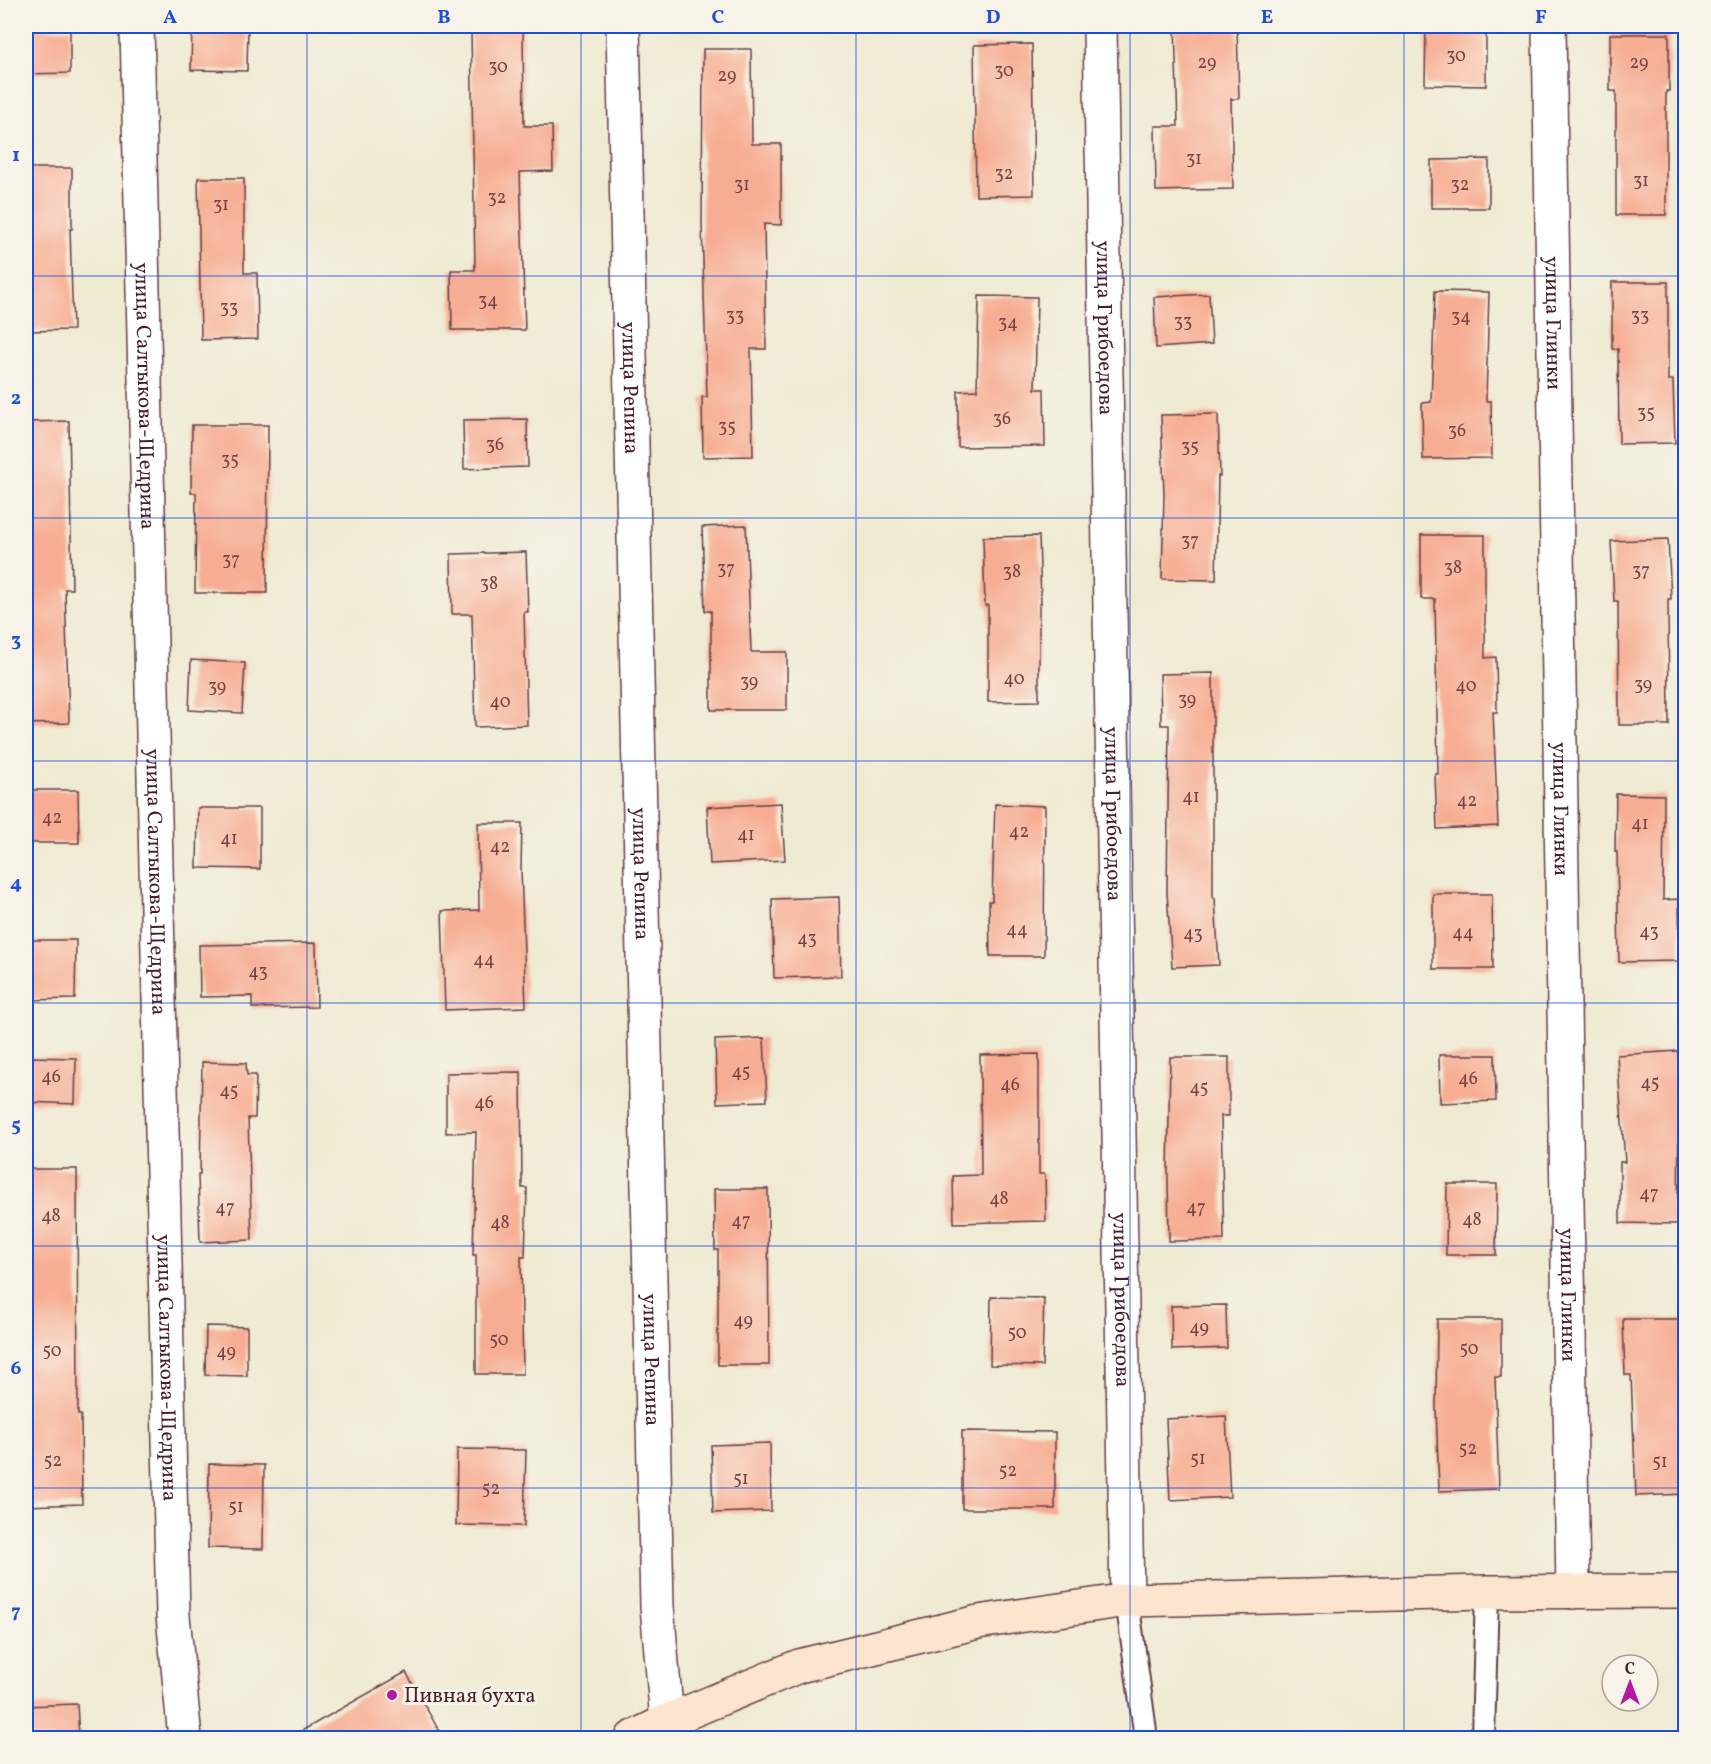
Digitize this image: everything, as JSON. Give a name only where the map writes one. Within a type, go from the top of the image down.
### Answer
[{"type":"main road","points":[[632,1738],[799,1666],[978,1622],[1127,1600],[1486,1592],[1686,1591]]},
{"type":"street","name":"улица Салтыкова-Щедрина","points":[[137,26],[173,1616],[184,1738]]},
{"type":"street","name":"улица Репина","points":[[622,26],[657,1606],[667,1721]]},
{"type":"street","name":"улица Грибоедова","points":[[1100,26],[1127,1600]]},
{"type":"street","name":"улица Глинки","points":[[1549,26],[1573,1592]]},
{"type":"lane","points":[[1484,1738],[1486,1592]]},
{"type":"lane","points":[[1127,1600],[1146,1738]]},
{"type":"building","points":[[192,26],[248,26],[247,71],[191,70]]},
{"type":"building","points":[[1175,26],[1237,26],[1239,99],[1231,99],[1233,189],[1156,191],[1155,126],[1178,126]]},
{"type":"building","points":[[1426,26],[1486,26],[1486,86],[1425,85]]},
{"type":"building","points":[[26,29],[70,29],[70,73],[26,74]]},
{"type":"building","points":[[523,29],[524,126],[552,126],[553,171],[520,172],[525,330],[452,330],[451,270],[475,270],[471,30]]},
{"type":"building","points":[[1610,34],[1669,34],[1669,91],[1666,91],[1666,215],[1616,215],[1616,91],[1610,91]]},
{"type":"building","points":[[1032,44],[1034,195],[976,196],[974,45]]},
{"type":"building","points":[[703,49],[751,49],[752,144],[781,144],[781,225],[764,224],[766,349],[751,349],[753,456],[703,457],[702,397],[707,397],[702,224]]},
{"type":"building","points":[[1489,159],[1489,208],[1431,208],[1431,160]]},
{"type":"building","points":[[26,168],[72,168],[72,229],[70,229],[73,330],[26,331]]},
{"type":"building","points":[[198,178],[244,178],[244,273],[257,273],[258,339],[201,340]]},
{"type":"building","points":[[1612,282],[1668,282],[1668,380],[1673,380],[1675,443],[1619,444],[1618,349],[1612,349]]},
{"type":"building","points":[[1435,291],[1489,292],[1486,401],[1491,401],[1492,458],[1423,459],[1422,403],[1431,402]]},
{"type":"building","points":[[1209,294],[1212,344],[1156,348],[1154,297]]},
{"type":"building","points":[[979,296],[1037,297],[1035,389],[1044,389],[1045,446],[958,447],[958,391],[977,390]]},
{"type":"building","points":[[1218,414],[1220,476],[1218,476],[1216,580],[1162,579],[1164,494],[1161,415]]},
{"type":"building","points":[[527,419],[528,467],[464,469],[463,420]]},
{"type":"building","points":[[69,421],[72,589],[65,589],[69,723],[26,724],[26,422]]},
{"type":"building","points":[[192,425],[268,425],[267,593],[195,593],[196,493],[191,493]]},
{"type":"building","points":[[746,525],[751,652],[787,652],[787,710],[711,710],[711,611],[705,611],[702,527]]},
{"type":"building","points":[[1421,535],[1485,535],[1485,658],[1496,657],[1497,712],[1493,712],[1498,826],[1437,829],[1435,599],[1421,599]]},
{"type":"building","points":[[1039,536],[1041,604],[1039,604],[1039,701],[988,702],[988,605],[985,606],[983,537]]},
{"type":"building","points":[[1668,539],[1671,599],[1668,599],[1669,725],[1619,725],[1618,601],[1614,601],[1611,541]]},
{"type":"building","points":[[526,552],[528,612],[524,612],[527,725],[475,727],[472,614],[452,614],[451,554]]},
{"type":"building","points":[[191,660],[245,663],[242,713],[189,710]]},
{"type":"building","points":[[1213,673],[1213,898],[1215,898],[1219,965],[1172,967],[1167,892],[1169,725],[1161,725],[1160,674]]},
{"type":"building","points":[[26,790],[78,790],[79,843],[26,843]]},
{"type":"building","points":[[1616,794],[1664,795],[1663,900],[1679,899],[1680,961],[1619,962],[1617,852],[1615,852]]},
{"type":"building","points":[[781,803],[785,860],[710,864],[707,807]]},
{"type":"building","points":[[995,804],[1045,806],[1044,956],[990,956],[989,901],[992,901]]},
{"type":"building","points":[[198,808],[260,808],[260,869],[197,868]]},
{"type":"building","points":[[478,823],[522,823],[521,869],[526,1007],[445,1010],[442,911],[479,910]]},
{"type":"building","points":[[1433,894],[1492,894],[1493,969],[1433,969]]},
{"type":"building","points":[[839,897],[841,976],[774,978],[772,899]]},
{"type":"building","points":[[26,940],[76,940],[75,999],[26,1000]]},
{"type":"building","points":[[316,943],[317,1007],[252,1008],[252,996],[200,997],[199,945]]},
{"type":"building","points":[[764,1038],[767,1101],[717,1103],[715,1040]]},
{"type":"building","points":[[1678,1051],[1682,1108],[1679,1109],[1678,1224],[1620,1223],[1620,1162],[1625,1162],[1617,1055]]},
{"type":"building","points":[[1039,1054],[1039,1174],[1045,1174],[1046,1221],[954,1223],[953,1176],[981,1175],[980,1055]]},
{"type":"building","points":[[1439,1055],[1495,1055],[1496,1101],[1440,1103]]},
{"type":"building","points":[[26,1057],[76,1058],[75,1104],[26,1102]]},
{"type":"building","points":[[1170,1057],[1229,1057],[1229,1116],[1221,1116],[1224,1240],[1169,1241]]},
{"type":"building","points":[[202,1062],[246,1063],[247,1075],[256,1075],[255,1118],[248,1118],[252,1240],[200,1242],[198,1174],[200,1174]]},
{"type":"building","points":[[521,1072],[522,1188],[527,1188],[525,1257],[521,1257],[523,1374],[476,1374],[476,1255],[473,1255],[476,1132],[446,1133],[446,1073]]},
{"type":"building","points":[[26,1169],[77,1169],[78,1415],[81,1415],[82,1504],[26,1506]]},
{"type":"building","points":[[1447,1184],[1497,1184],[1496,1255],[1446,1255]]},
{"type":"building","points":[[714,1189],[768,1189],[769,1365],[718,1365],[718,1250],[715,1250]]},
{"type":"building","points":[[991,1297],[1044,1298],[1042,1366],[990,1365]]},
{"type":"building","points":[[1226,1305],[1227,1348],[1172,1350],[1171,1306]]},
{"type":"building","points":[[1437,1319],[1501,1319],[1501,1377],[1495,1377],[1499,1489],[1439,1491],[1436,1408]]},
{"type":"building","points":[[1623,1319],[1684,1319],[1686,1494],[1636,1496],[1631,1375],[1625,1375]]},
{"type":"building","points":[[206,1326],[247,1327],[247,1376],[205,1375]]},
{"type":"building","points":[[1226,1416],[1230,1497],[1170,1500],[1166,1419]]},
{"type":"building","points":[[962,1431],[1055,1432],[1055,1509],[962,1509]]},
{"type":"building","points":[[770,1443],[771,1511],[713,1513],[711,1445]]},
{"type":"building","points":[[457,1449],[526,1450],[524,1526],[456,1525]]},
{"type":"building","points":[[209,1464],[264,1465],[263,1549],[208,1548]]},
{"type":"building","name":"Пивная бухта","points":[[406,1672],[443,1738],[289,1738]]},
{"type":"building","points":[[77,1704],[79,1738],[26,1738],[26,1706]]},
{"type":"place","name":"Пивная бухта","points":[[392,1695]]}]
